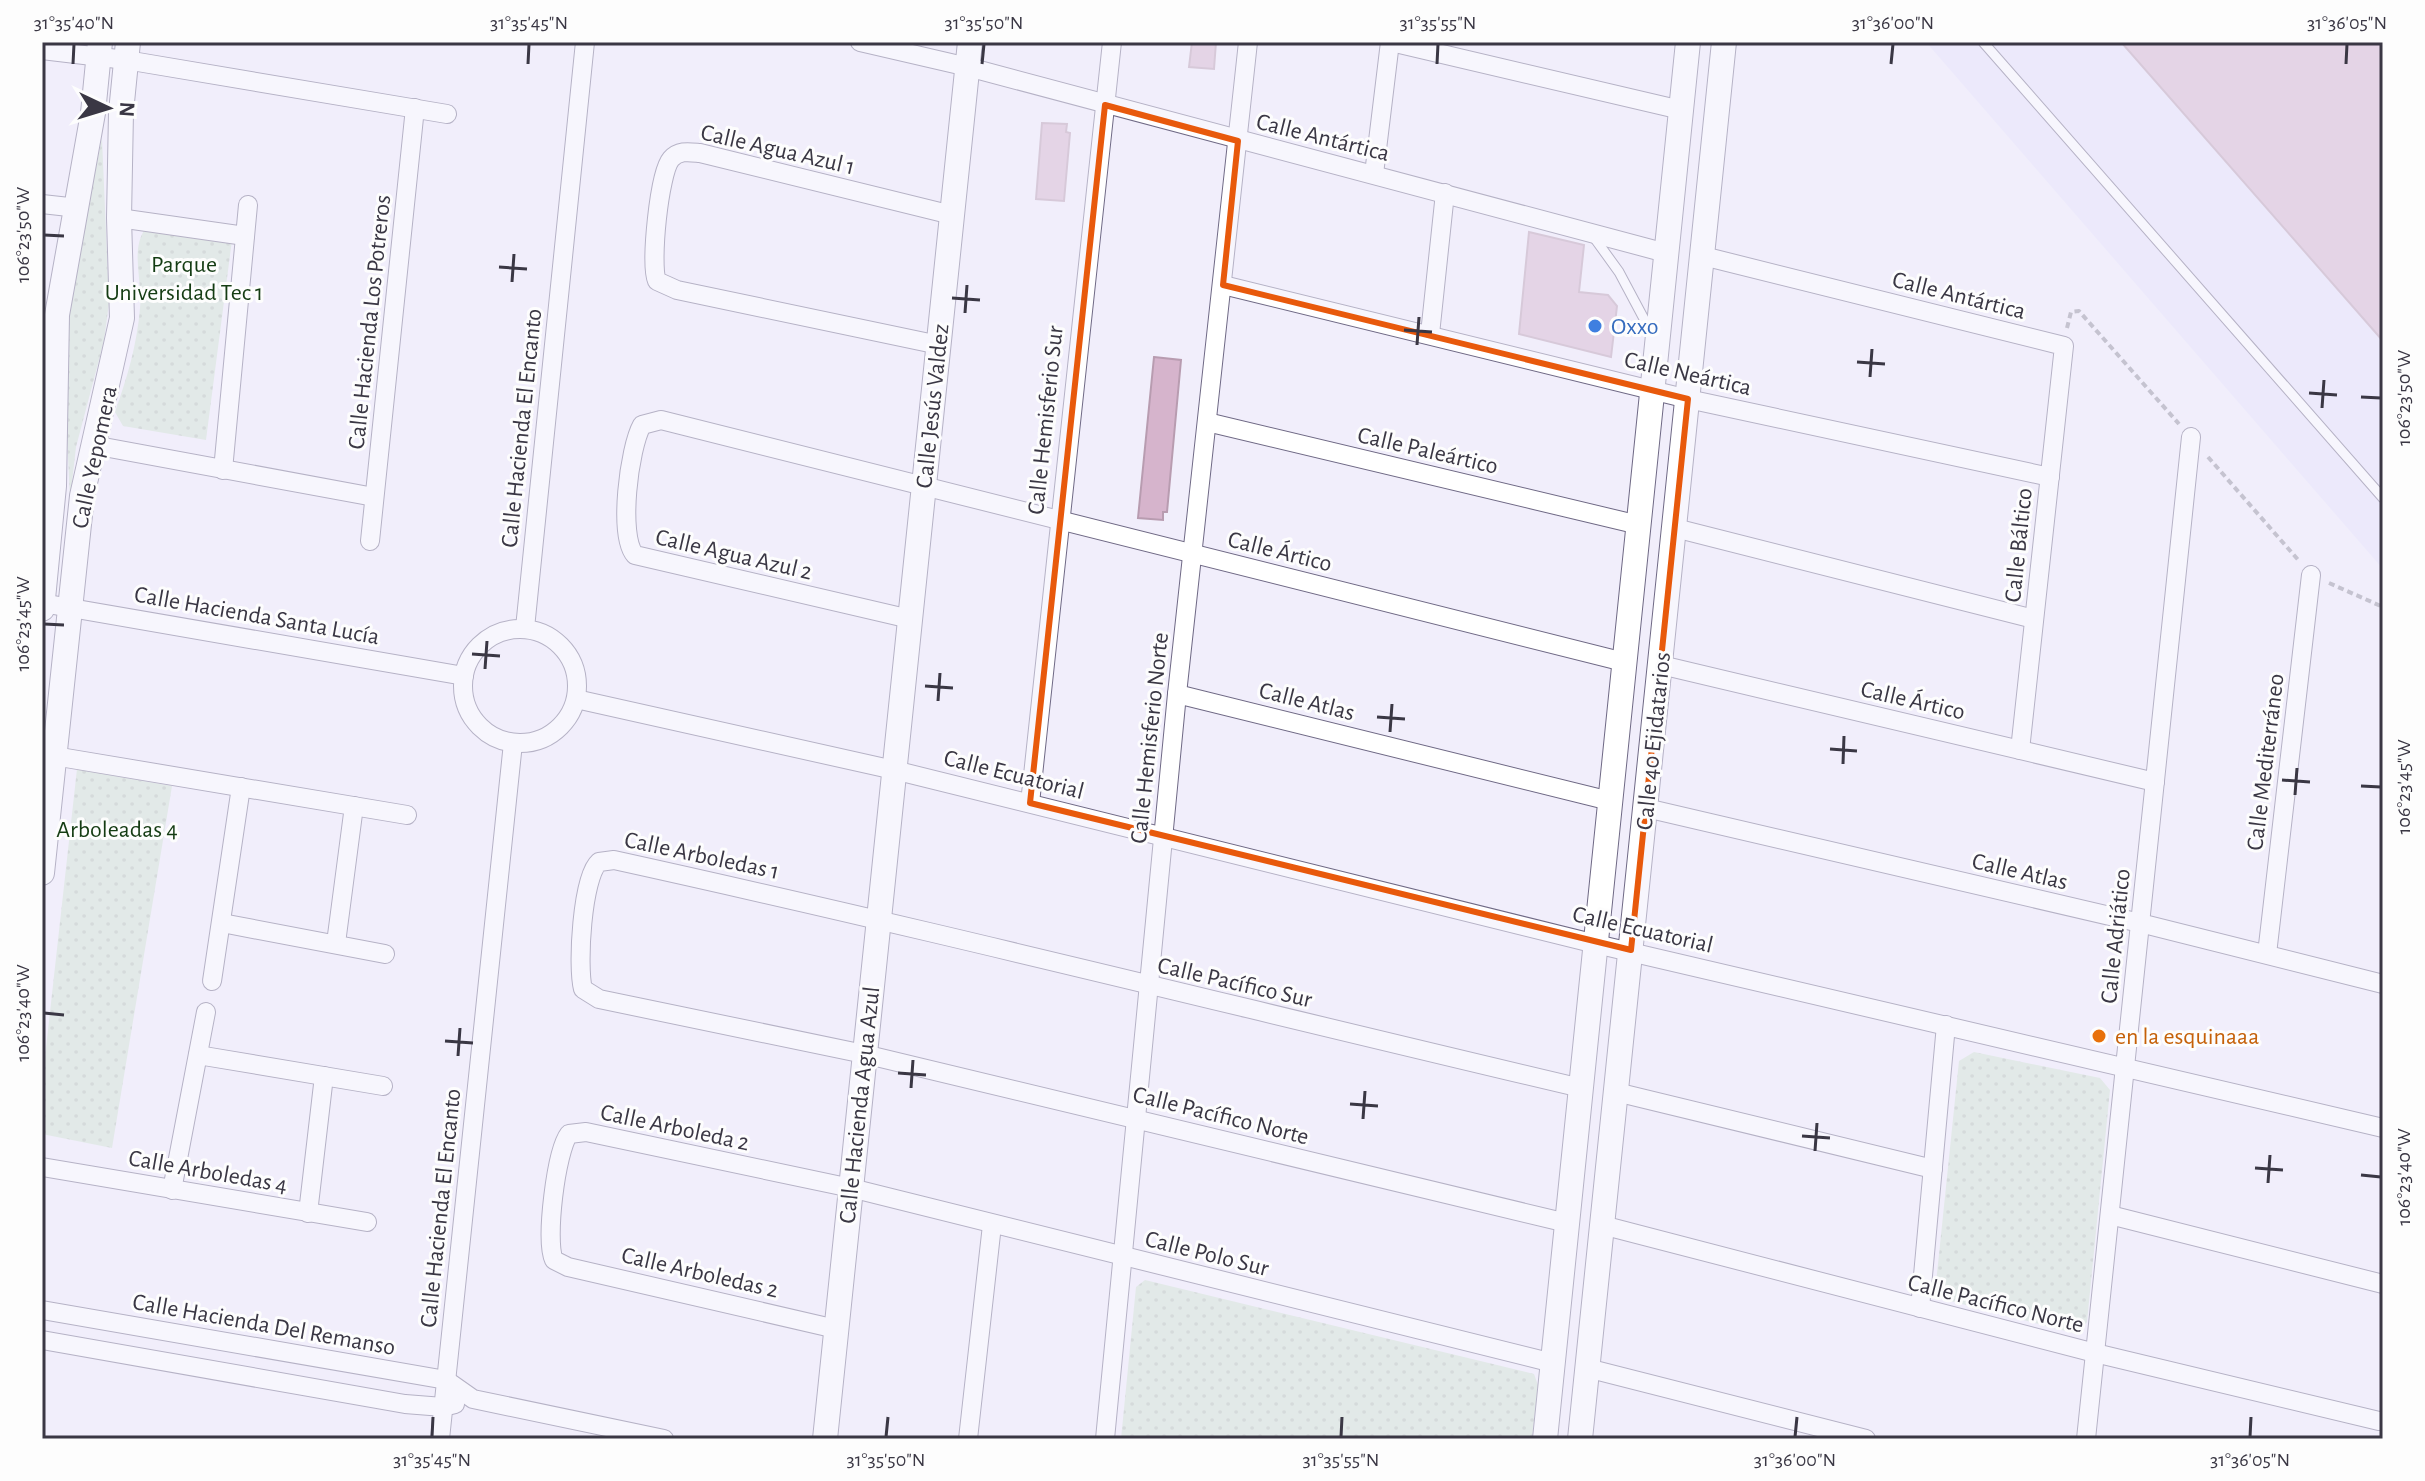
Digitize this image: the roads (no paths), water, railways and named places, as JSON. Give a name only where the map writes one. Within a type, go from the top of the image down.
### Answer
[{"type":"main road","name":"Calle Jesús Valdez","points":[[894,770],[970,42]]},
{"type":"main road","name":"Calle 40 Ejidatarios","points":[[1545,1439],[1688,42]]},
{"type":"main road","name":"Calle 40 Ejidatarios","points":[[1580,1439],[1724,42]]},
{"type":"main road","name":"Calle Yepomera","points":[[42,605],[54,486],[48,441],[55,327],[78,208],[99,49]]},
{"type":"main road","name":"Calle Yepomera","points":[[42,873],[48,755],[70,607],[82,496],[122,318],[119,218],[127,51]]},
{"type":"main road","name":"Calle Hacienda Agua Azul","points":[[825,1439],[894,770]]},
{"type":"street","name":"Calle Hacienda El Encanto","points":[[525,628],[585,42]]},
{"type":"street","name":"Calle Antártica","points":[[860,42],[968,67],[1666,253]]},
{"type":"street","name":"Calle Hemisferio Sur","points":[[1030,803],[1058,520],[1112,42]]},
{"type":"street","name":"Calle Hemisferio Norte","points":[[1105,1439],[1177,694],[1248,42]]},
{"type":"street","points":[[1374,174],[1390,42],[1681,110]]},
{"type":"street","points":[[42,50],[127,51],[447,114]]},
{"type":"street","name":"Calle Hacienda Los Potreros","points":[[370,541],[415,108]]},
{"type":"street","name":"Calle Agua Azul 1","points":[[939,345],[677,290],[657,281],[653,261],[665,170],[668,162],[680,153],[700,153],[952,215]]},
{"type":"street","points":[[1430,334],[1445,193]]},
{"type":"street","points":[[42,204],[78,208]]},
{"type":"street","points":[[223,470],[248,205]]},
{"type":"street","points":[[119,218],[245,236]]},
{"type":"street","name":"Calle Antártica","points":[[1703,256],[2064,346]]},
{"type":"street","name":"Calle Neártica","points":[[1223,285],[1653,391],[2050,477]]},
{"type":"street","name":"Calle Báltico","points":[[2020,750],[2064,346]]},
{"type":"street","name":"Calle Agua Azul 2","points":[[910,619],[642,559],[628,547],[626,514],[634,443],[642,425],[650,421],[661,420],[924,486]]},
{"type":"street","name":"Calle Paleártico","points":[[1207,422],[1639,525]]},
{"type":"street","name":"Calle Adriático","points":[[2086,1439],[2191,437]]},
{"type":"street","points":[[93,445],[374,497]]},
{"type":"street","name":"Calle Ártico","points":[[924,486],[1624,662]]},
{"type":"street","points":[[1675,528],[2034,619]]},
{"type":"street","name":"Calle Mediterráneo","points":[[2267,954],[2311,575]]},
{"type":"street","name":"Calle Hacienda Santa Lucía","points":[[42,605],[70,607],[464,676]]},
{"type":"street","points":[[525,628],[555,640],[567,652],[578,682],[570,714],[546,737],[513,743],[495,737],[475,719],[464,694],[464,676],[469,660],[492,636],[525,628]]},
{"type":"street","name":"Calle Ártico","points":[[1661,665],[2155,782]]},
{"type":"street","name":"Calle Atlas","points":[[1177,694],[1610,801]]},
{"type":"street","points":[[576,699],[894,770]]},
{"type":"street","name":"Calle Hacienda El Encanto","points":[[440,1439],[513,743]]},
{"type":"street","points":[[48,755],[407,815]]},
{"type":"street","name":"Calle Ecuatorial","points":[[894,770],[1596,944],[2126,1065],[2383,1128]]},
{"type":"street","points":[[212,981],[241,787]]},
{"type":"street","points":[[336,943],[354,806]]},
{"type":"street","name":"Calle Atlas","points":[[1646,808],[2140,923],[2383,984]]},
{"type":"street","name":"Calle Arboledas 1","points":[[864,1054],[599,999],[583,989],[578,969],[590,875],[599,862],[607,860],[879,918]]},
{"type":"street","name":"Calle Pacífico Sur","points":[[879,918],[1148,986],[1581,1088]]},
{"type":"street","points":[[222,923],[385,954]]},
{"type":"street","points":[[172,1190],[206,1012]]},
{"type":"street","points":[[1920,1308],[1946,1025]]},
{"type":"street","name":"Calle Pacífico Norte","points":[[864,1054],[1567,1223]]},
{"type":"street","points":[[198,1055],[383,1086]]},
{"type":"street","points":[[308,1213],[324,1076]]},
{"type":"street","points":[[1616,1092],[1933,1169]]},
{"type":"street","name":"Calle Arboleda 2","points":[[554,1260],[550,1243],[559,1159],[565,1140],[577,1132],[851,1188]]},
{"type":"street","name":"Calle Arboledas 4","points":[[42,1167],[367,1222]]},
{"type":"street","name":"Calle Polo Sur","points":[[851,1188],[1553,1363]]},
{"type":"street","points":[[2110,1215],[2383,1284]]},
{"type":"street","points":[[968,1439],[992,1225]]},
{"type":"street","name":"Calle Pacífico Norte","points":[[1602,1225],[2378,1423]]},
{"type":"street","name":"Calle Arboledas 2","points":[[554,1260],[568,1267],[836,1329]]},
{"type":"street","name":"Calle Hacienda Del Remanso","points":[[42,1310],[446,1380],[473,1399],[598,1432],[664,1439]]},
{"type":"street","name":"Calle Hacienda Del Remanso","points":[[42,1340],[405,1404],[443,1407],[473,1399]]},
{"type":"street","points":[[1587,1368],[1866,1439]]},
{"type":"lane","points":[[1983,42],[2383,498]]},
{"type":"lane","points":[[1591,233],[1619,272],[1657,345]]},
{"type":"place","name":"Oxxo","points":[[1595,326]]},
{"type":"place","name":"en la esquinaaa","points":[[2099,1036]]},
{"type":"park label","name":"Parque Universidad Tec 1","points":[[184,278]]},
{"type":"park label","name":"Arboleadas 4","points":[[117,829]]}]
